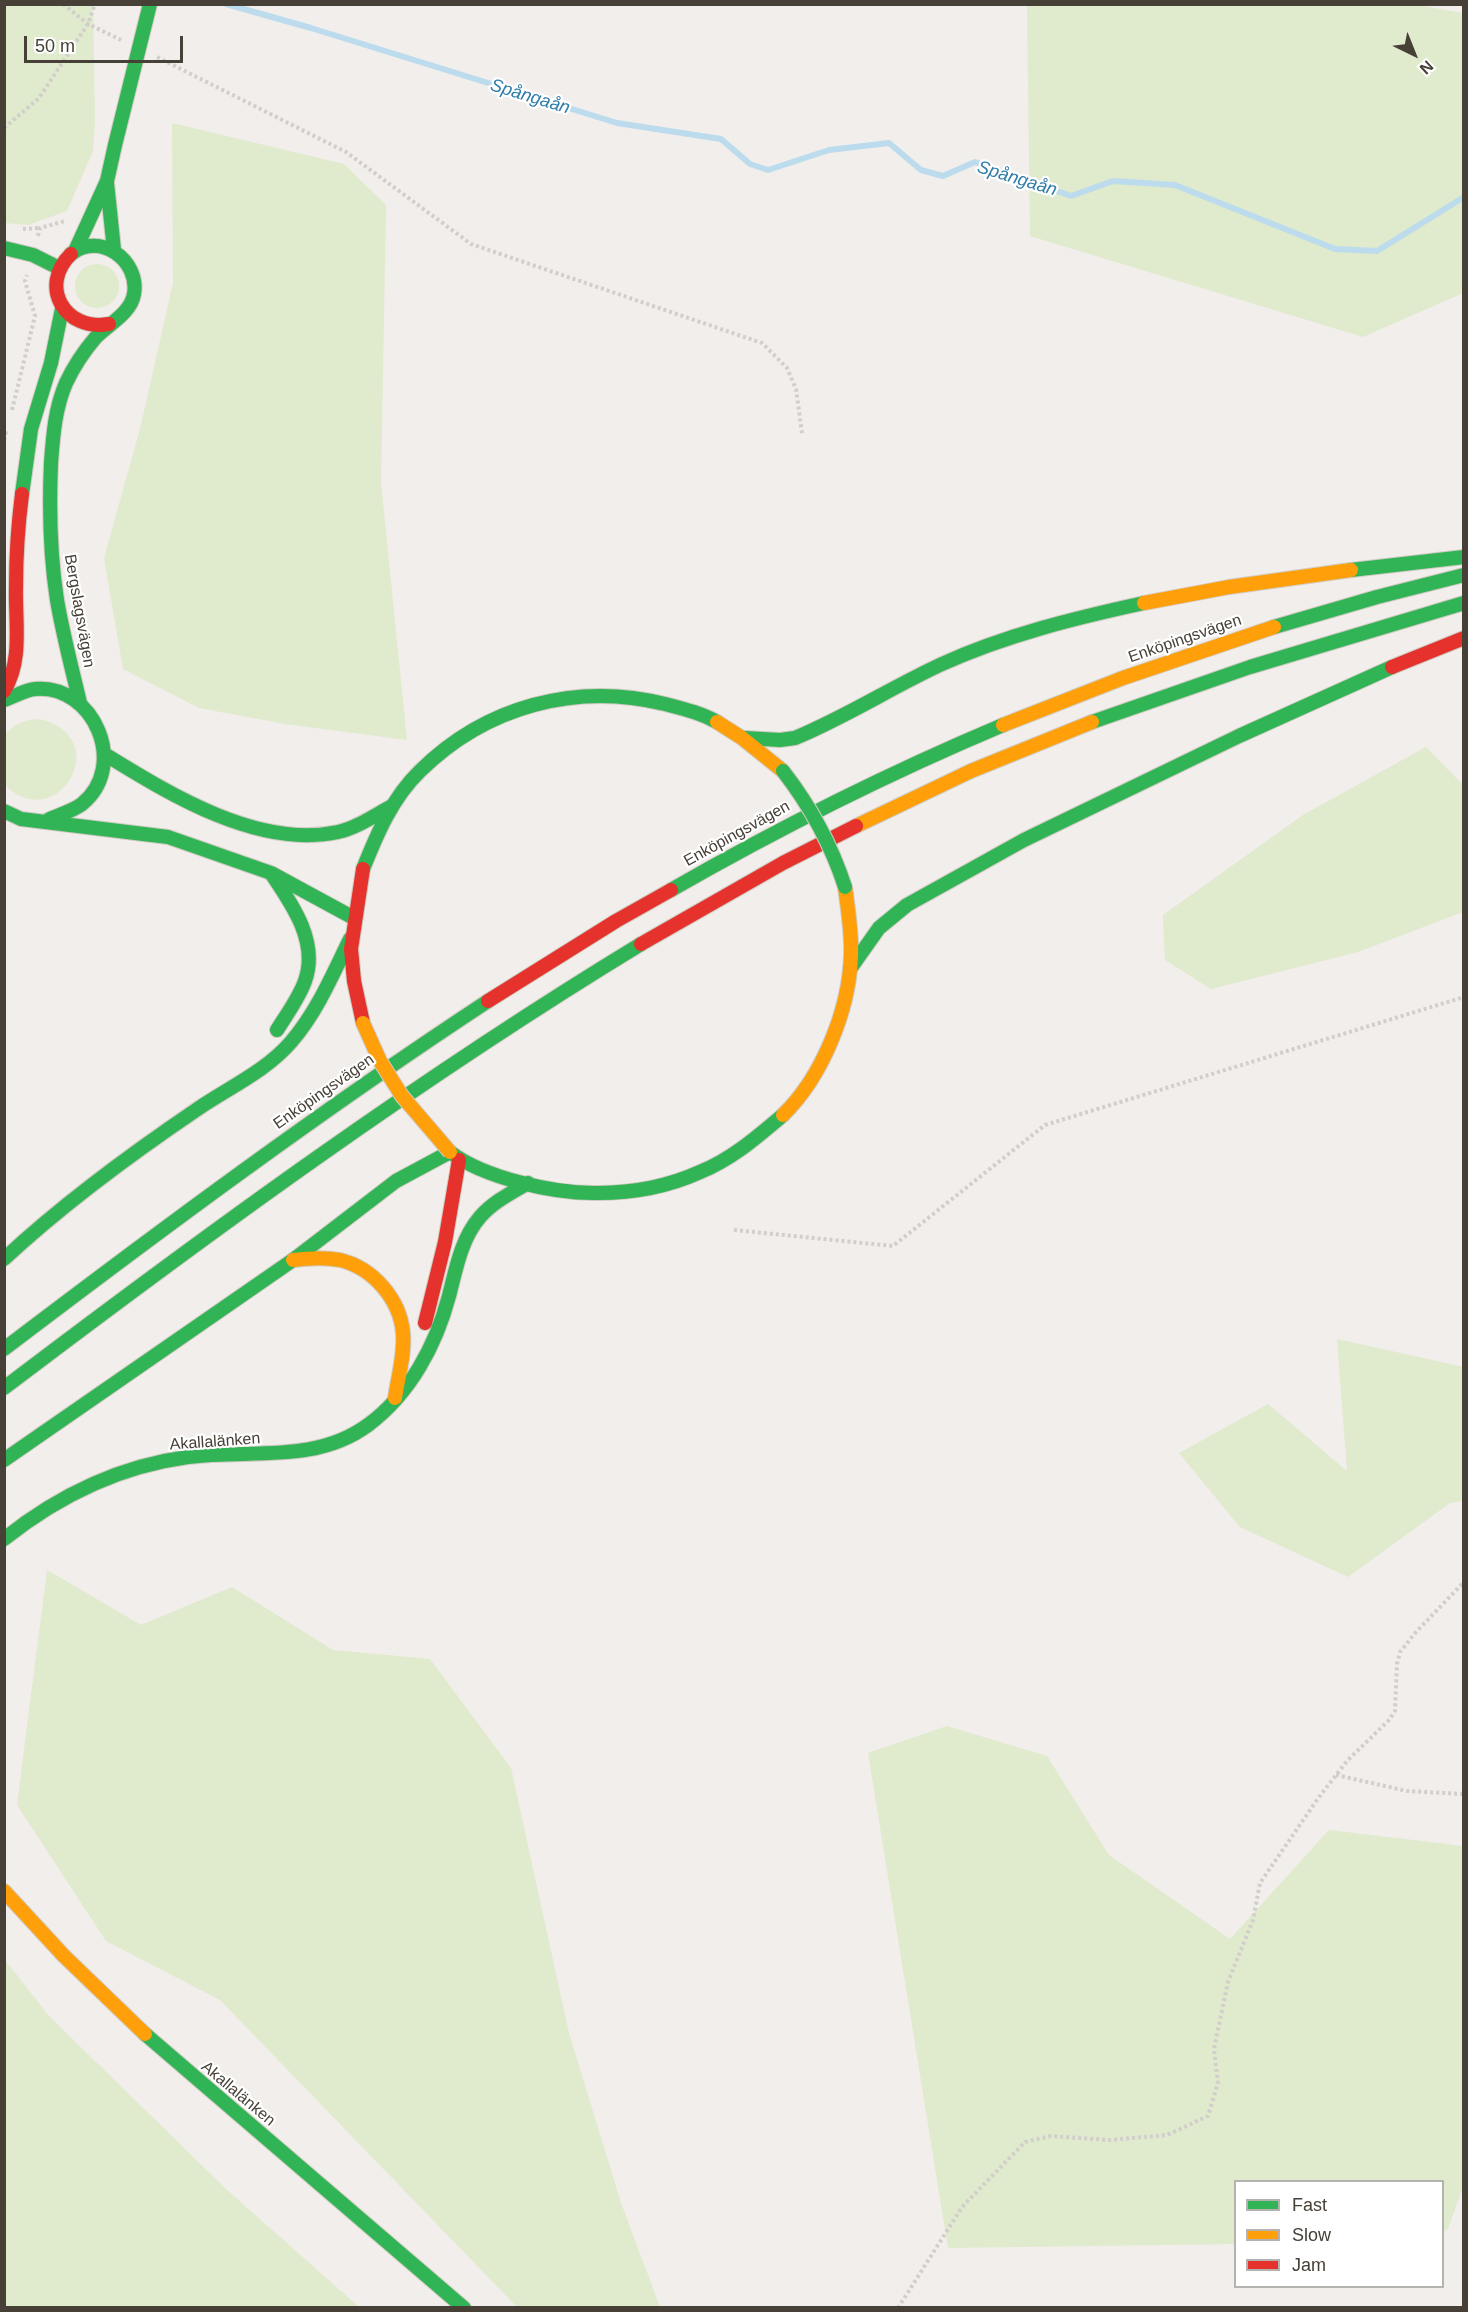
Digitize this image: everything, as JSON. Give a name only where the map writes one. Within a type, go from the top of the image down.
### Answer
[{"type":"main road","points":[[75,251],[107,181],[150,4]]},
{"type":"main road","points":[[107,181],[114,250],[101,246],[88,246],[75,251],[59,268],[55,282],[56,296],[62,309],[75,321],[91,326],[109,324]]},
{"type":"main road","points":[[4,248],[33,255],[59,268]]},
{"type":"main road","name":"Bergslagsvägen","points":[[80,703],[55,589],[49,521],[50,480],[61,392],[75,364],[109,324],[122,316],[131,304],[135,289],[133,273],[126,260],[114,250]]},
{"type":"main road","points":[[4,691],[12,678],[17,653],[16,587],[19,518],[31,429],[51,363],[62,309]]},
{"type":"main road","points":[[745,738],[780,740],[795,738],[931,669],[998,642],[1070,620],[1192,594],[1306,575],[1464,557]]},
{"type":"main road","name":"Enköpingsvägen","points":[[4,1349],[305,1125],[398,1059],[502,991],[643,905],[796,820],[975,736],[1091,688],[1233,638],[1375,596],[1464,575]]},
{"type":"main road","points":[[4,1388],[121,1299],[334,1145],[486,1040],[688,914],[803,851],[906,800],[1029,747],[1155,697],[1317,645],[1464,603]]},
{"type":"main road","points":[[850,969],[879,928],[907,905],[1014,845],[1239,736],[1428,651],[1464,638]]},
{"type":"main road","name":"Bergslagsvägen","points":[[4,700],[15,694],[37,689],[60,692],[80,703],[94,717],[102,735],[106,755],[101,780],[88,801],[68,815],[44,822]]},
{"type":"main road","points":[[576,694],[618,694],[659,700],[698,712],[745,738],[783,771],[804,796],[835,855],[845,887],[851,928],[850,969],[841,1015],[823,1059],[800,1096],[770,1128],[736,1155],[697,1175],[656,1188],[624,1193],[570,1192],[505,1178],[454,1156],[402,1096],[380,1061],[363,1023],[356,996],[351,939],[352,917],[365,859],[392,806],[428,762],[458,738],[496,716],[546,700],[576,694]]},
{"type":"main road","points":[[106,755],[149,782],[235,823],[275,832],[315,836],[339,832],[392,806]]},
{"type":"main road","name":"Bergslagsvägen","points":[[4,811],[16,822],[44,822],[168,837],[271,873],[352,917]]},
{"type":"main road","points":[[271,873],[297,911],[306,939],[309,963],[306,980],[297,998],[271,1038]]},
{"type":"main road","points":[[4,1259],[29,1234],[89,1187],[216,1096],[248,1080],[265,1067],[291,1042],[316,1007],[351,939]]},
{"type":"main road","points":[[216,1096],[252,1060]]},
{"type":"main road","points":[[4,1460],[293,1260],[396,1181],[454,1156]]},
{"type":"main road","name":"Akallalänken","points":[[395,1398],[417,1348],[432,1298],[455,1196],[454,1156]]},
{"type":"main road","name":"Akallalänken","points":[[4,1539],[47,1508],[78,1490],[134,1470],[189,1457],[294,1454],[338,1443],[369,1424],[395,1398],[427,1358],[445,1310],[464,1244],[479,1218],[498,1201],[528,1183]]},
{"type":"main road","points":[[293,1260],[327,1258],[353,1264],[377,1280],[396,1305],[403,1334],[395,1398]]},
{"type":"main road","name":"Akallalänken","points":[[4,1891],[97,1990],[162,2051],[464,2307]]},
{"type":"path","points":[[63,4],[88,24],[129,44]]},
{"type":"path","points":[[4,128],[39,98],[88,24],[95,4]]},
{"type":"path","points":[[149,54],[346,152],[471,244],[762,344],[786,368],[796,390],[802,433]]},
{"type":"path","points":[[4,440],[35,316],[25,281],[33,255]]},
{"type":"path","points":[[734,1230],[893,1246],[1045,1125],[1464,997]]},
{"type":"path","points":[[898,2307],[962,2206],[1025,2142],[1051,2136],[1110,2140],[1167,2135],[1208,2116],[1218,2083],[1214,2049],[1226,1994],[1253,1920],[1260,1883],[1294,1831],[1347,1761],[1389,1720],[1395,1710],[1397,1664],[1400,1652],[1464,1582]]},
{"type":"path","points":[[1336,1775],[1407,1791],[1464,1794]]},
{"type":"green space","points":[[4,5],[93,5],[95,120],[93,151],[67,211],[28,225],[5,223]]},
{"type":"green space","points":[[1027,5],[1417,5],[1463,13],[1463,293],[1363,337],[1030,236]]},
{"type":"green space","points":[[172,123],[344,164],[386,205],[381,483],[407,740],[285,724],[199,708],[123,669],[104,558],[140,429],[173,283]]},
{"type":"green space","points":[[97,264],[112,271],[119,286],[112,301],[97,308],[82,301],[75,286],[82,271]]},
{"type":"green space","points":[[39,719],[62,729],[74,744],[76,762],[71,778],[59,792],[43,799],[24,797],[4,784],[5,734],[20,723]]},
{"type":"green space","points":[[1426,747],[1463,785],[1463,912],[1358,952],[1211,989],[1165,960],[1163,915],[1303,815]]},
{"type":"green space","points":[[1337,1339],[1464,1367],[1463,1501],[1450,1503],[1348,1577],[1240,1527],[1179,1453],[1268,1404],[1347,1471]]},
{"type":"green space","points":[[47,1570],[141,1625],[232,1587],[333,1650],[430,1659],[511,1768],[569,2033],[621,2203],[660,2307],[517,2307],[220,2000],[106,1941],[17,1805]]},
{"type":"green space","points":[[947,1726],[1047,1756],[1109,1855],[1230,1939],[1329,1830],[1463,1846],[1464,2184],[1448,2229],[1444,2231],[1444,2180],[1234,2180],[1234,2244],[948,2248],[868,1753]]},
{"type":"green space","points":[[5,1960],[49,2016],[226,2189],[359,2307],[5,2307]]},
{"type":"waterway","name":"Spångaån","points":[[226,4],[617,123],[721,139],[750,164],[768,170],[829,150],[889,143],[921,170],[943,176],[975,162],[1071,196],[1113,181],[1175,185],[1335,249],[1377,251],[1464,197]]},
{"type":"traffic: fast","points":[[115,145],[150,4]]},
{"type":"traffic: fast","points":[[75,251],[107,181],[115,145]]},
{"type":"traffic: fast","points":[[107,183],[114,250]]},
{"type":"traffic: fast","points":[[71,254],[82,248],[94,246],[105,248],[124,260],[131,270],[134,282],[134,294],[129,307],[96,337],[69,377],[59,402],[54,432],[50,497],[53,566],[59,613],[80,703]]},
{"type":"traffic: fast","points":[[4,248],[33,255],[59,268]]},
{"type":"traffic: fast","points":[[22,494],[31,429],[51,363],[62,309]]},
{"type":"traffic: fast","points":[[1351,570],[1464,557]]},
{"type":"traffic: fast","points":[[1274,627],[1464,575]]},
{"type":"traffic: fast","points":[[745,738],[780,740],[795,738],[923,673],[991,644],[1041,628],[1144,603]]},
{"type":"traffic: fast","points":[[1092,722],[1250,667],[1464,603]]},
{"type":"traffic: fast","points":[[850,969],[879,928],[907,905],[1024,840],[1239,736],[1392,667]]},
{"type":"traffic: fast","points":[[4,700],[35,689],[56,691],[74,700],[88,713],[98,730],[103,750],[103,769],[96,788],[82,804],[48,820]]},
{"type":"traffic: fast","points":[[363,869],[386,817],[410,782],[446,749],[474,730],[503,715],[566,698],[598,696],[632,698],[665,704],[717,722]]},
{"type":"traffic: fast","points":[[671,890],[835,802],[1003,725]]},
{"type":"traffic: fast","points":[[106,755],[159,786],[217,815],[247,826],[278,833],[308,835],[338,832],[359,824],[392,806]]},
{"type":"traffic: fast","points":[[783,771],[803,798],[819,826],[845,887]]},
{"type":"traffic: fast","points":[[4,811],[21,819],[168,837],[271,873],[352,917]]},
{"type":"traffic: fast","points":[[271,873],[295,911],[309,952],[305,981],[293,1006],[277,1030]]},
{"type":"traffic: fast","points":[[4,1259],[50,1218],[123,1161],[259,1070],[281,1052],[291,1042],[317,1005],[350,939]]},
{"type":"traffic: fast","points":[[4,1388],[238,1214],[396,1102],[558,995],[641,944]]},
{"type":"traffic: fast","points":[[4,1349],[243,1171],[365,1084],[488,1001]]},
{"type":"traffic: fast","points":[[450,1152],[481,1170],[521,1183],[581,1193],[624,1192],[676,1181],[712,1167],[744,1147],[783,1115]]},
{"type":"traffic: fast","points":[[4,1460],[293,1260],[396,1181],[450,1152]]},
{"type":"traffic: fast","points":[[4,1539],[46,1509],[68,1497],[91,1485],[138,1468],[188,1457],[304,1450],[348,1437],[368,1425],[397,1399],[429,1350],[444,1314],[460,1255],[468,1235],[480,1217],[491,1207],[528,1183]]},
{"type":"traffic: fast","points":[[145,2034],[464,2308]]},
{"type":"traffic: slow","points":[[1144,603],[1229,587],[1351,570]]},
{"type":"traffic: slow","points":[[1003,725],[1123,678],[1274,627]]},
{"type":"traffic: slow","points":[[717,722],[742,738],[783,771]]},
{"type":"traffic: slow","points":[[856,826],[971,771],[1092,722]]},
{"type":"traffic: slow","points":[[783,1115],[810,1082],[821,1062],[831,1042],[845,999],[851,947],[845,887]]},
{"type":"traffic: slow","points":[[363,1023],[380,1061],[402,1096],[450,1152]]},
{"type":"traffic: slow","points":[[293,1260],[311,1258],[340,1260],[363,1270],[383,1287],[397,1308],[403,1333],[402,1357],[395,1398]]},
{"type":"traffic: slow","points":[[4,1891],[64,1956],[145,2034]]},
{"type":"traffic: jam","points":[[71,254],[61,267],[57,280],[57,292],[61,304],[69,314],[80,321],[93,325],[109,324]]},
{"type":"traffic: jam","points":[[4,691],[14,667],[16,654],[16,564],[22,494]]},
{"type":"traffic: jam","points":[[1392,667],[1464,638]]},
{"type":"traffic: jam","points":[[641,944],[783,863],[856,826]]},
{"type":"traffic: jam","points":[[363,869],[351,949],[354,981],[363,1023]]},
{"type":"traffic: jam","points":[[488,1001],[616,921],[671,890]]},
{"type":"traffic: jam","points":[[425,1323],[445,1242],[459,1160]]}]
